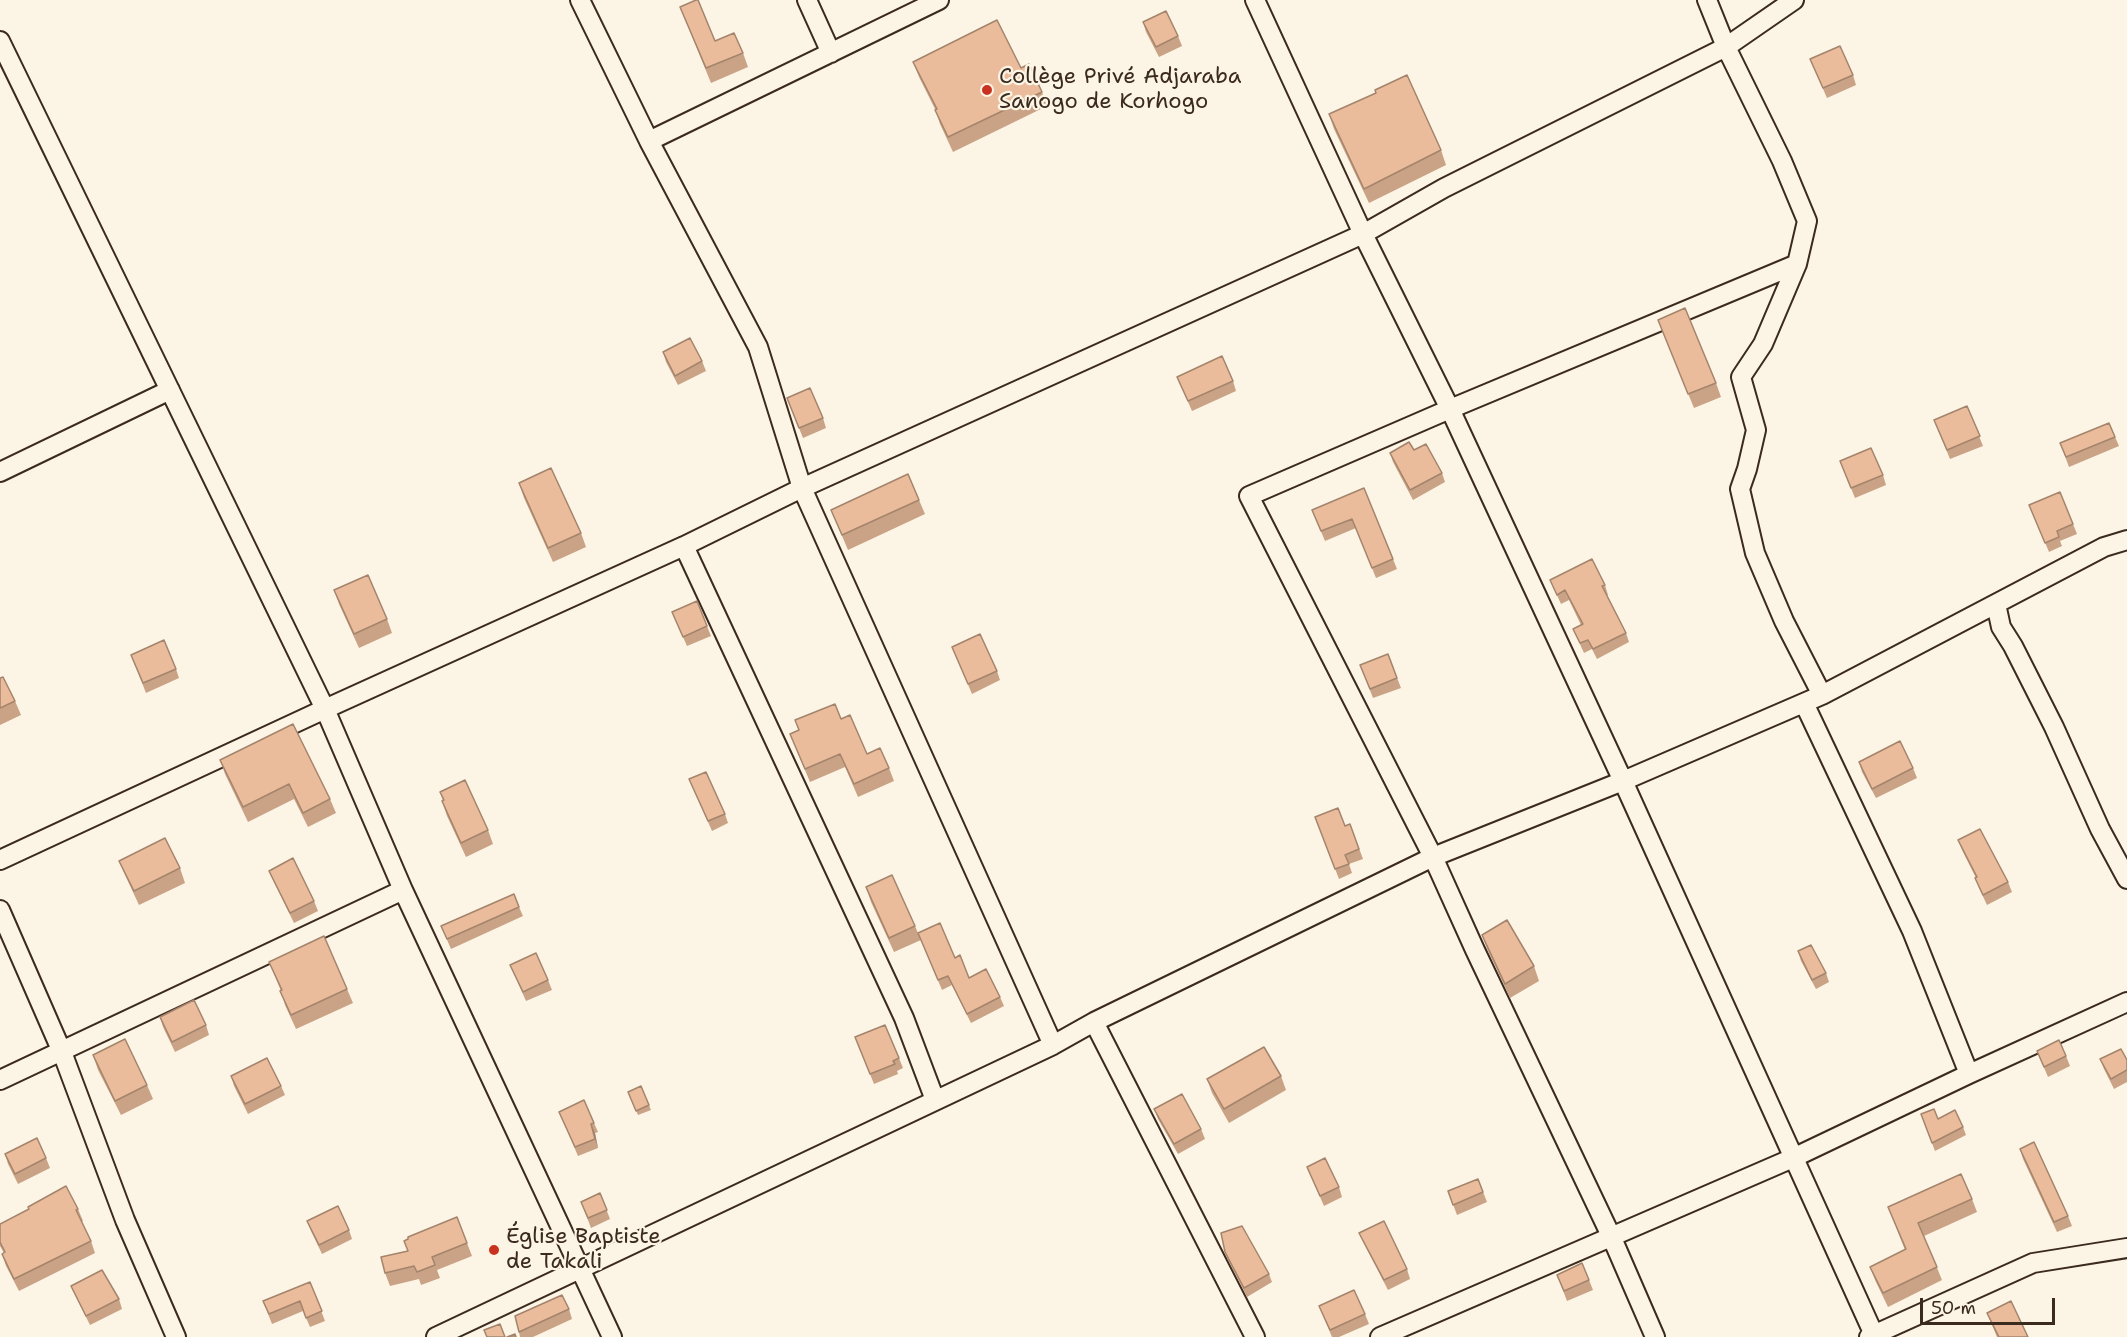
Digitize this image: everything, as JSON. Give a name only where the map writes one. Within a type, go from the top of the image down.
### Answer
[{"type":"street","points":[[580,0],[649,141],[758,347],[802,488],[1053,1045]]},
{"type":"street","points":[[807,0],[831,53]]},
{"type":"street","points":[[649,141],[939,0]]},
{"type":"street","points":[[1255,0],[1364,234],[1450,409],[1623,781],[1873,1336],[2033,1263],[2127,1248]]},
{"type":"street","points":[[1707,0],[1726,47],[1782,161],[1807,221],[1797,264],[1763,344],[1741,377],[1756,430],[1740,489],[1755,553],[1784,621],[1822,695]]},
{"type":"street","points":[[0,860],[324,709],[684,546],[802,488],[1364,234],[1444,188],[1726,47],[1794,0]]},
{"type":"street","points":[[0,41],[324,709],[403,890],[612,1337]]},
{"type":"street","points":[[1655,1337],[1612,1238],[1433,857],[1249,496],[1797,264]]},
{"type":"street","points":[[0,472],[170,390]]},
{"type":"street","points":[[436,1337],[1053,1045],[1094,1022],[1433,857],[1623,781],[1804,704],[2104,547],[2127,540]]},
{"type":"street","points":[[684,546],[904,1018],[935,1100]]},
{"type":"street","points":[[1996,604],[2001,627],[2054,727],[2100,829],[2127,879]]},
{"type":"street","points":[[1804,704],[1912,931],[1969,1074]]},
{"type":"street","points":[[0,1080],[403,890]]},
{"type":"street","points":[[0,910],[62,1052],[125,1220],[176,1337]]},
{"type":"street","points":[[1380,1337],[1793,1158],[2127,1002]]},
{"type":"street","points":[[1094,1022],[1255,1337]]},
{"type":"building","points":[[698,0],[715,41],[734,33],[743,53],[706,68],[680,7]]},
{"type":"building","points":[[1166,11],[1178,36],[1156,47],[1143,22]]},
{"type":"building","points":[[997,20],[1021,68],[1029,64],[1042,92],[948,137],[935,110],[937,109],[913,62]]},
{"type":"building","points":[[1840,46],[1853,75],[1823,88],[1810,59]]},
{"type":"building","points":[[1407,75],[1441,150],[1364,189],[1329,114],[1376,93],[1375,90]]},
{"type":"building","points":[[1685,308],[1716,383],[1688,394],[1658,320]]},
{"type":"building","points":[[690,338],[702,361],[675,376],[663,352]]},
{"type":"building","points":[[1222,356],[1233,381],[1188,401],[1177,377]]},
{"type":"building","points":[[810,388],[823,418],[799,428],[787,398]]},
{"type":"building","points":[[1967,406],[1980,436],[1947,450],[1934,420]]},
{"type":"building","points":[[2109,423],[2115,437],[2066,457],[2060,443]]},
{"type":"building","points":[[1409,442],[1414,450],[1426,444],[1442,473],[1410,490],[1390,453]]},
{"type":"building","points":[[1871,448],[1883,475],[1851,488],[1840,461]]},
{"type":"building","points":[[551,468],[581,533],[548,548],[519,483]]},
{"type":"building","points":[[908,474],[919,500],[842,535],[831,510]]},
{"type":"building","points":[[1364,488],[1393,559],[1372,568],[1352,519],[1321,531],[1312,510]]},
{"type":"building","points":[[2060,492],[2073,524],[2057,531],[2059,537],[2045,543],[2029,505]]},
{"type":"building","points":[[1592,559],[1605,585],[1602,586],[1626,633],[1593,649],[1588,640],[1580,643],[1573,629],[1583,624],[1565,590],[1557,595],[1550,580]]},
{"type":"building","points":[[368,575],[387,619],[354,634],[334,590]]},
{"type":"building","points":[[697,601],[707,626],[683,637],[672,612]]},
{"type":"building","points":[[980,634],[997,671],[968,684],[952,647]]},
{"type":"building","points":[[164,640],[176,669],[143,683],[131,655]]},
{"type":"building","points":[[1388,654],[1397,678],[1370,689],[1360,665]]},
{"type":"building","points":[[3,677],[15,701],[0,708],[0,678]]},
{"type":"building","points":[[835,704],[841,719],[850,715],[867,754],[880,748],[889,768],[854,784],[840,754],[805,769],[790,734],[799,730],[795,720]]},
{"type":"building","points":[[293,724],[330,799],[303,813],[289,784],[243,807],[220,760]]},
{"type":"building","points":[[1900,741],[1913,768],[1872,789],[1859,762]]},
{"type":"building","points":[[706,772],[725,814],[708,821],[689,779]]},
{"type":"building","points":[[465,780],[488,830],[461,843],[440,792]]},
{"type":"building","points":[[1338,808],[1345,826],[1350,824],[1359,849],[1345,855],[1349,864],[1335,869],[1315,817]]},
{"type":"building","points":[[1980,829],[2008,882],[1983,895],[1975,878],[1977,877],[1958,840]]},
{"type":"building","points":[[165,838],[180,868],[134,891],[119,861]]},
{"type":"building","points":[[293,858],[314,901],[290,913],[269,871]]},
{"type":"building","points":[[892,875],[915,926],[889,938],[866,887]]},
{"type":"building","points":[[514,894],[519,907],[447,939],[441,926]]},
{"type":"building","points":[[1507,920],[1534,966],[1505,984],[1482,935]]},
{"type":"building","points":[[940,923],[955,958],[960,955],[969,978],[986,969],[1000,997],[967,1014],[948,976],[938,980],[918,933]]},
{"type":"building","points":[[324,936],[347,989],[291,1015],[269,962]]},
{"type":"building","points":[[1811,945],[1826,973],[1812,980],[1798,951]]},
{"type":"building","points":[[536,953],[548,980],[523,992],[510,965]]},
{"type":"building","points":[[194,1000],[206,1025],[172,1042],[160,1017]]},
{"type":"building","points":[[885,1025],[899,1058],[893,1061],[895,1064],[870,1074],[855,1037]]},
{"type":"building","points":[[125,1039],[147,1085],[115,1101],[93,1055]]},
{"type":"building","points":[[2059,1040],[2066,1056],[2044,1067],[2037,1051]]},
{"type":"building","points":[[1264,1047],[1281,1076],[1224,1109],[1207,1079]]},
{"type":"building","points":[[2121,1049],[2127,1060],[2127,1070],[2111,1079],[2100,1059]]},
{"type":"building","points":[[267,1058],[281,1086],[245,1104],[231,1076]]},
{"type":"building","points":[[641,1086],[649,1105],[636,1111],[628,1092]]},
{"type":"building","points":[[1182,1094],[1201,1129],[1174,1144],[1154,1109]]},
{"type":"building","points":[[584,1100],[594,1123],[591,1124],[595,1139],[575,1147],[559,1112]]},
{"type":"building","points":[[1934,1109],[1938,1119],[1955,1110],[1963,1127],[1932,1143],[1921,1114]]},
{"type":"building","points":[[37,1138],[46,1158],[15,1174],[5,1154]]},
{"type":"building","points":[[2034,1142],[2068,1216],[2054,1222],[2020,1149]]},
{"type":"building","points":[[1325,1158],[1339,1187],[1320,1196],[1307,1167]]},
{"type":"building","points":[[1961,1174],[1972,1199],[1918,1223],[1937,1267],[1883,1293],[1870,1267],[1906,1249],[1888,1207]]},
{"type":"building","points":[[1478,1179],[1483,1192],[1453,1205],[1448,1191]]},
{"type":"building","points":[[66,1186],[91,1241],[14,1279],[2,1254],[5,1252],[0,1242],[0,1224]]},
{"type":"building","points":[[600,1193],[607,1210],[588,1218],[581,1202]]},
{"type":"building","points":[[338,1206],[349,1230],[319,1245],[307,1221]]},
{"type":"building","points":[[457,1217],[467,1243],[432,1257],[435,1265],[417,1272],[414,1266],[385,1273],[381,1257],[408,1251],[404,1241],[408,1237]]},
{"type":"building","points":[[1384,1221],[1407,1269],[1384,1280],[1359,1233]]},
{"type":"building","points":[[1242,1226],[1269,1274],[1244,1288],[1225,1252],[1221,1233]]},
{"type":"building","points":[[1582,1263],[1589,1280],[1564,1291],[1557,1275]]},
{"type":"building","points":[[102,1270],[119,1299],[86,1316],[71,1286]]},
{"type":"building","points":[[310,1282],[322,1311],[306,1318],[300,1301],[269,1314],[263,1301]]},
{"type":"building","points":[[1354,1290],[1365,1314],[1330,1330],[1319,1306]]},
{"type":"building","points":[[562,1295],[569,1309],[519,1332],[515,1316]]},
{"type":"building","points":[[2011,1301],[2028,1337],[1999,1337],[1987,1313]]},
{"type":"building","points":[[500,1324],[505,1337],[487,1337],[484,1330]]},
{"type":"place","name":"Collège Privé Adjaraba Sanogo de Korhogo","points":[[987,90]]},
{"type":"place","name":"Église Baptiste de Takali","points":[[494,1250]]}]
